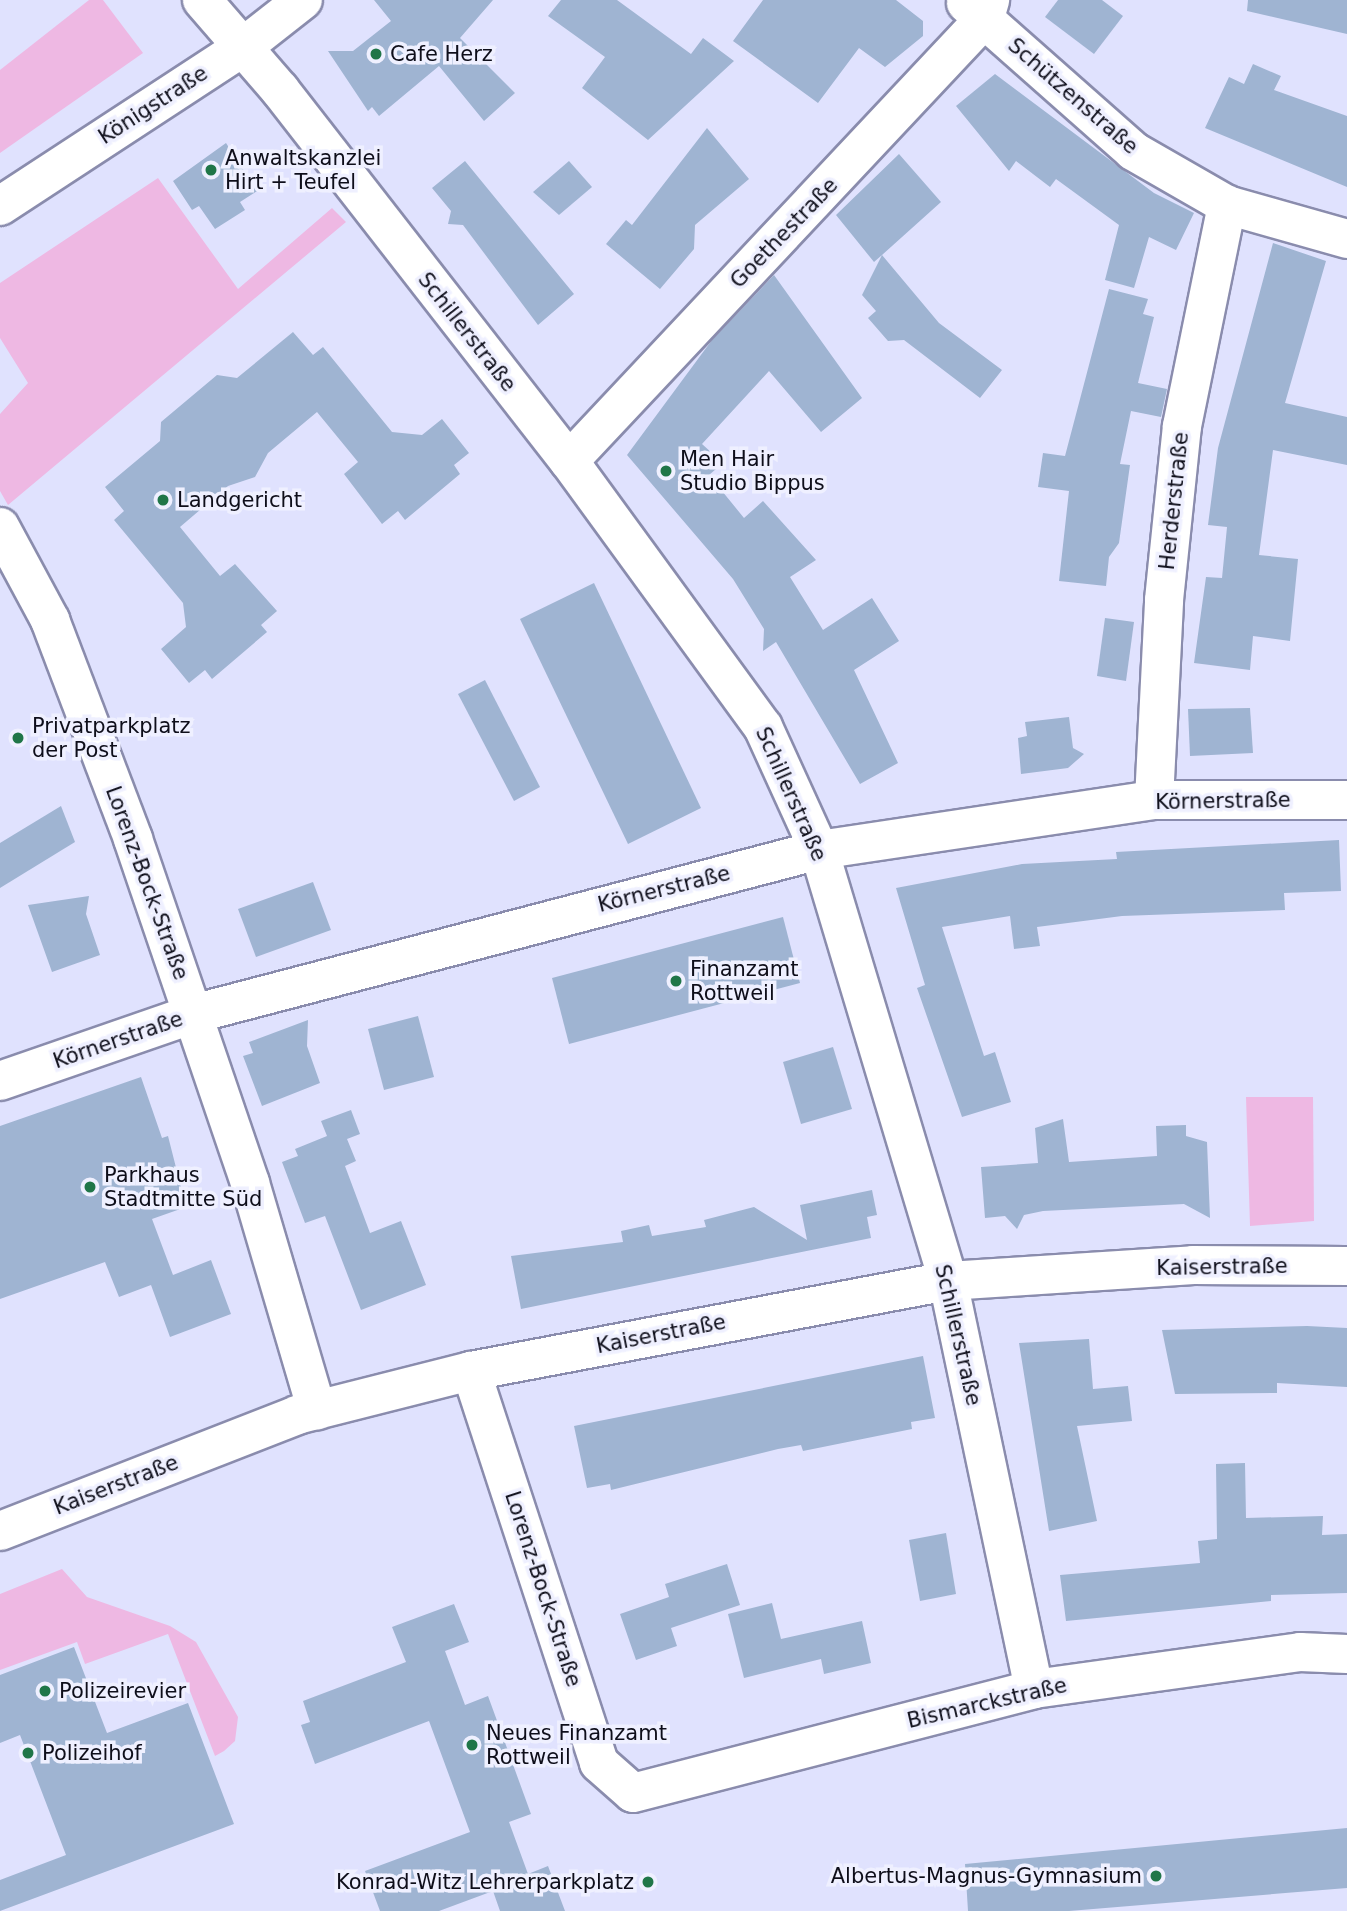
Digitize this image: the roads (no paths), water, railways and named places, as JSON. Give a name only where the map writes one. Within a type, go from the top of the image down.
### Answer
[{"type":"street","name":"Schillerstraße","points":[[202,0],[243,47],[569,461],[763,727],[819,850],[948,1281],[1034,1689]]},
{"type":"street","name":"Königstraße","points":[[0,206],[243,47],[303,0]]},
{"type":"street","name":"Schützenstraße","points":[[979,6],[1133,150],[1227,205],[1347,239]]},
{"type":"street","name":"Goethestraße","points":[[569,461],[979,6]]},
{"type":"street","name":"Herderstraße","points":[[1154,800],[1164,600],[1182,426],[1227,205]]},
{"type":"street","name":"Lorenz-Bock-Straße","points":[[0,527],[50,620],[193,1014],[317,1410]]},
{"type":"street","name":"Körnerstraße","points":[[0,1081],[193,1014],[819,850],[1154,800],[1347,800]]},
{"type":"street","name":"Kaiserstraße","points":[[0,1531],[317,1410],[471,1371],[948,1281],[1193,1265],[1347,1266]]},
{"type":"street","name":"Lorenz-Bock-Straße","points":[[471,1371],[599,1763],[633,1793]]},
{"type":"street","name":"Bismarckstraße","points":[[633,1793],[1034,1689],[1300,1652],[1347,1654]]},
{"type":"place","name":"Cafe Herz","points":[[376,54]]},
{"type":"place","name":"Anwaltskanzlei Hirt + Teufel","points":[[211,170]]},
{"type":"place","name":"Men Hair Studio Bippus","points":[[666,471]]},
{"type":"place","name":"Landgericht","points":[[163,500]]},
{"type":"place","name":"Privatparkplatz der Post","points":[[18,738]]},
{"type":"place","name":"Finanzamt Rottweil","points":[[676,981]]},
{"type":"place","name":"Parkhaus Stadtmitte Süd","points":[[90,1187]]},
{"type":"place","name":"Polizeirevier","points":[[45,1691]]},
{"type":"place","name":"Neues Finanzamt Rottweil","points":[[472,1745]]},
{"type":"place","name":"Polizeihof","points":[[28,1753]]},
{"type":"place","name":"Albertus-Magnus-Gymnasium","points":[[1156,1876]]},
{"type":"place","name":"Konrad-Witz Lehrerparkplatz","points":[[648,1882]]}]
